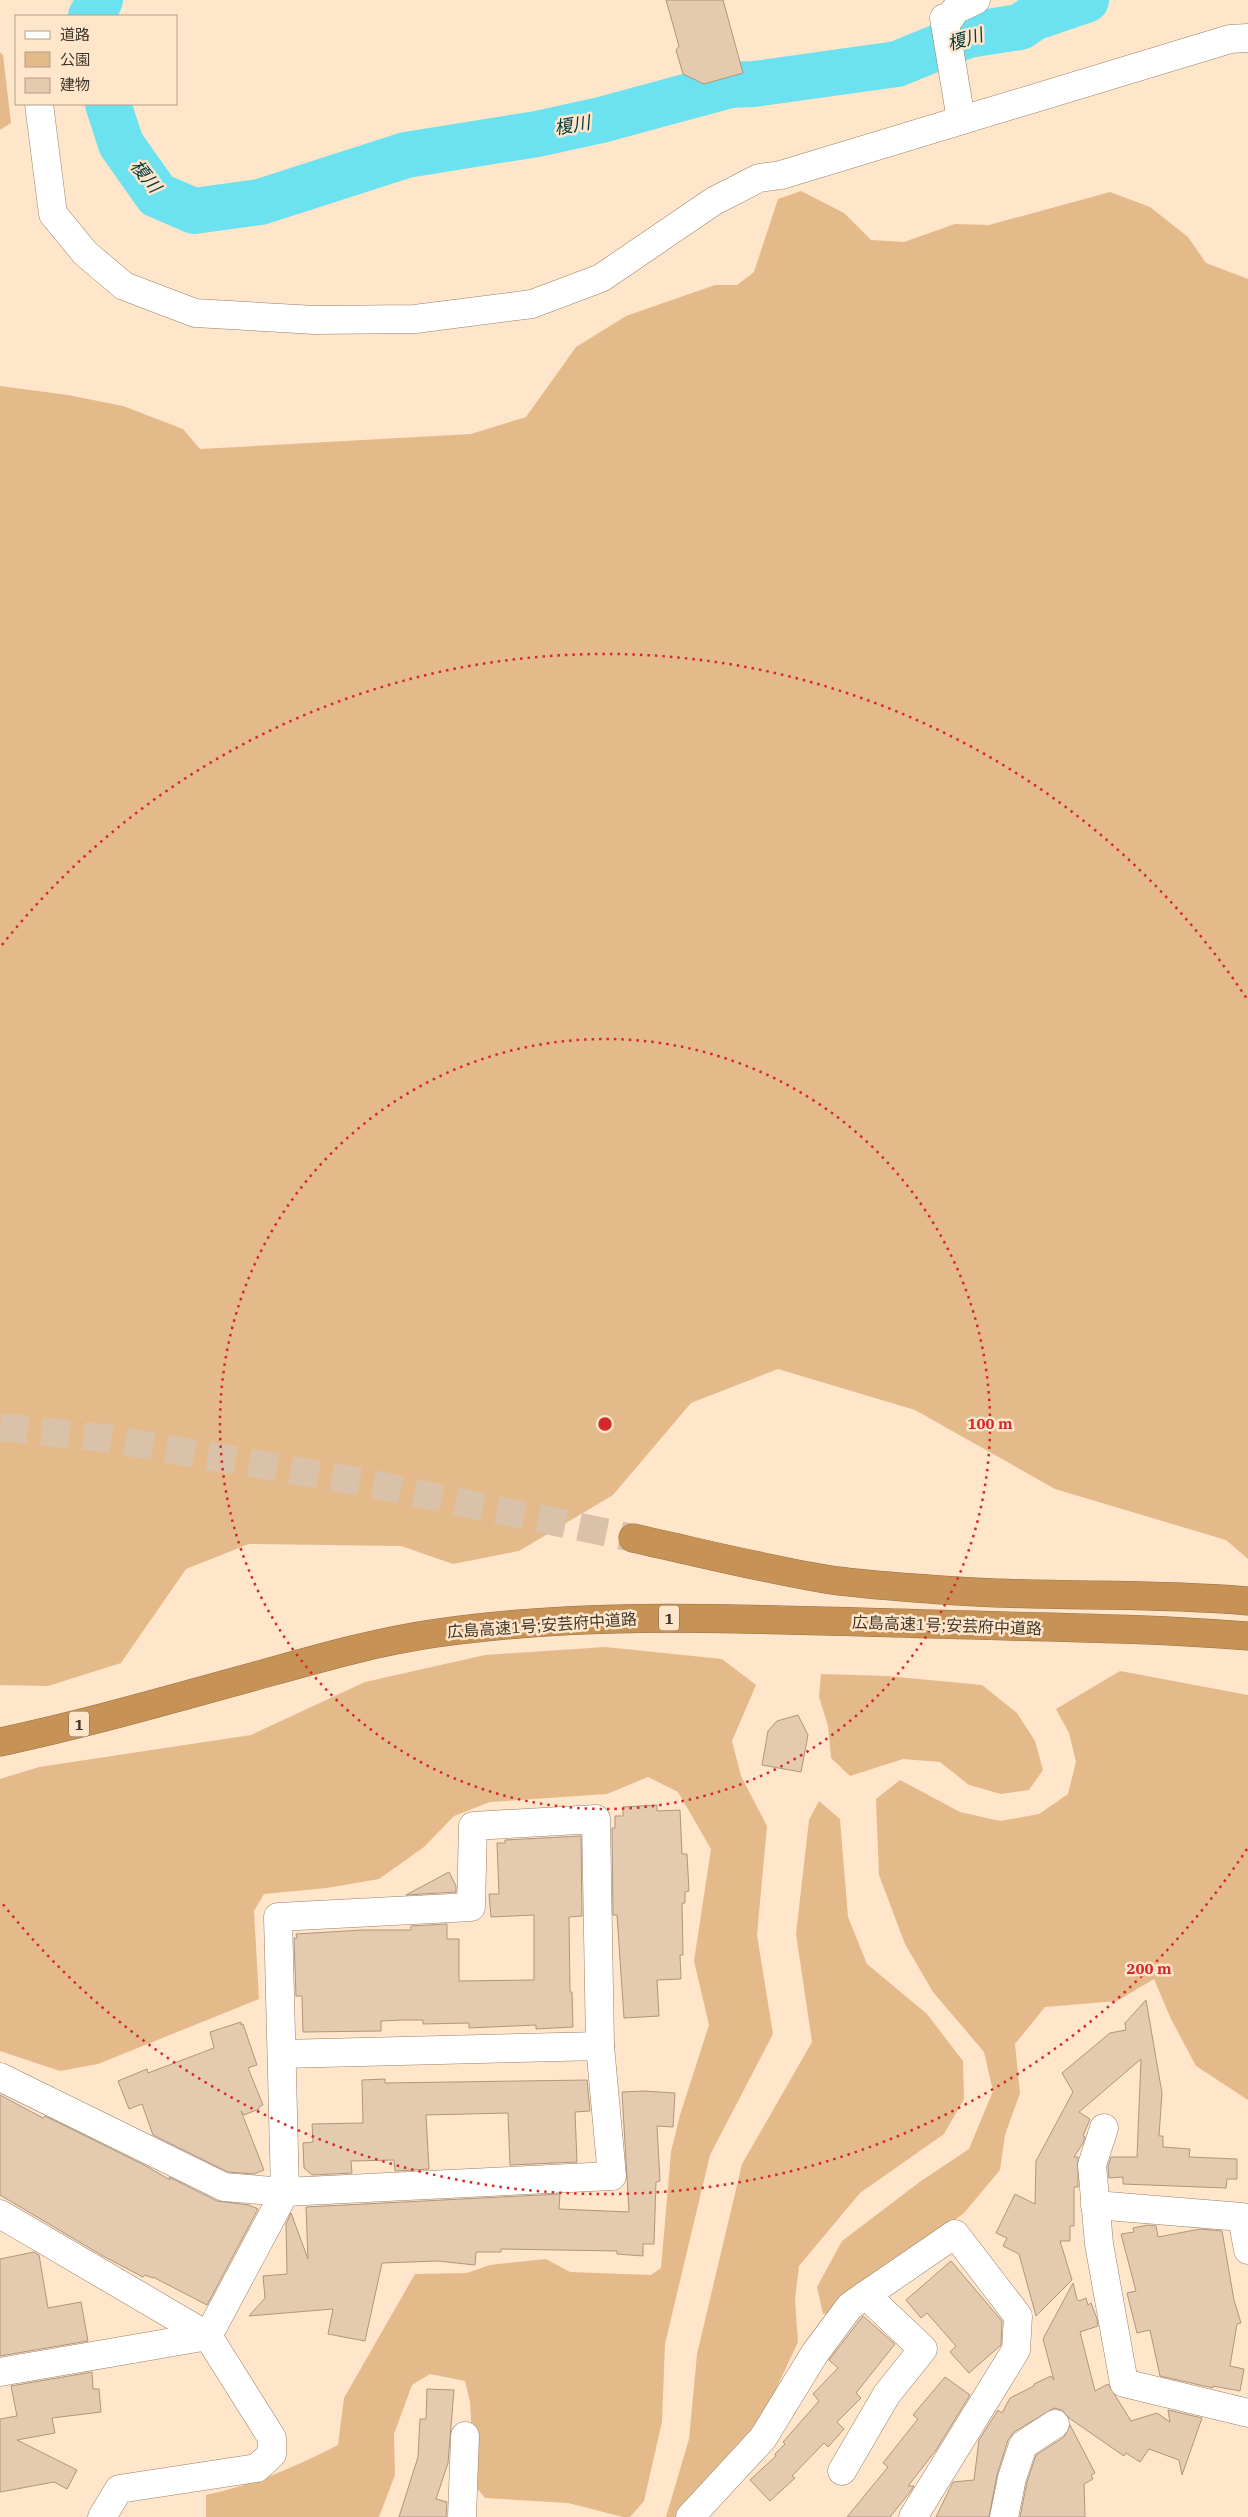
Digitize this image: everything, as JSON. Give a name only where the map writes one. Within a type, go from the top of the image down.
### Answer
[{"type":"highway","points":[[633,1538],[764,1568],[827,1579],[888,1586],[945,1590],[1235,1600]]},
{"type":"highway","name":"広島高速1号;安芸府中道路","points":[[0,1742],[127,1712],[374,1644],[434,1633],[497,1625],[592,1620],[732,1618],[1235,1635]]},
{"type":"street","points":[[961,120],[944,18],[951,17],[955,10],[976,0]]},
{"type":"street","points":[[39,105],[53,214],[85,253],[124,286],[195,313],[315,320],[415,319],[532,304],[601,278],[714,201],[760,178],[782,175],[1230,39],[1248,38]]},
{"type":"street","points":[[0,2077],[224,2187],[285,2192],[612,2176],[600,2046],[596,1819],[473,1826],[471,1907],[278,1917],[285,2192],[208,2336]]},
{"type":"street","points":[[282,2054],[600,2046]]},
{"type":"street","points":[[1104,2128],[1092,2165],[1095,2205],[1099,2244],[1124,2384],[1248,2413]]},
{"type":"street","points":[[1095,2205],[1242,2217],[1248,2250]]},
{"type":"street","points":[[4,2221],[208,2336],[272,2438],[272,2454],[257,2468],[119,2489],[102,2517]]},
{"type":"street","points":[[690,2517],[763,2438],[815,2353],[850,2306],[955,2234],[1018,2316],[1016,2350],[913,2517]]},
{"type":"street","points":[[842,2471],[887,2394],[923,2349],[866,2295]]},
{"type":"street","points":[[0,2372],[208,2336]]},
{"type":"street","points":[[1004,2517],[1012,2478],[1022,2445],[1054,2424]]},
{"type":"street","points":[[462,2517],[465,2436]]},
{"type":"green space","points":[[0,52],[3,55],[11,123],[0,130]]},
{"type":"green space","points":[[801,191],[844,213],[871,240],[904,242],[955,224],[989,225],[1110,192],[1150,207],[1188,237],[1206,263],[1248,279],[1248,1559],[1226,1540],[1055,1489],[915,1410],[778,1369],[691,1403],[613,1495],[519,1551],[453,1564],[401,1546],[249,1544],[186,1569],[121,1663],[48,1686],[0,1685],[0,386],[68,395],[123,406],[183,429],[200,449],[471,434],[526,417],[576,347],[626,316],[715,285],[737,285],[754,272],[778,199]]},
{"type":"green space","points":[[605,1647],[722,1659],[756,1685],[732,1741],[741,1776],[767,1826],[757,1935],[773,2034],[710,2155],[665,2344],[662,2422],[644,2501],[630,2517],[623,2517],[568,2503],[485,2498],[475,2486],[470,2402],[465,2381],[430,2374],[412,2385],[394,2434],[395,2475],[379,2517],[206,2517],[206,2495],[241,2486],[274,2474],[338,2445],[344,2398],[415,2274],[467,2273],[490,2265],[546,2259],[570,2272],[651,2275],[661,2268],[671,2152],[680,2115],[709,2025],[694,1961],[711,1849],[678,1792],[648,1777],[607,1794],[490,1802],[454,1816],[424,1847],[379,1879],[327,1888],[264,1894],[254,1911],[259,1999],[98,2064],[60,2071],[0,2051],[0,1779],[39,1767],[251,1735],[365,1682],[485,1655]]},
{"type":"green space","points":[[1120,1671],[1248,1695],[1248,2100],[1196,2066],[1171,2019],[1154,1979],[1117,2001],[1045,2007],[1015,2044],[1020,2093],[1005,2135],[1000,2170],[964,2213],[834,2312],[823,2314],[817,2287],[842,2241],[921,2181],[969,2149],[993,2091],[984,2052],[933,1992],[905,1944],[879,1875],[876,1799],[900,1780],[960,1812],[1000,1821],[1039,1814],[1068,1794],[1076,1762],[1069,1733],[1056,1709]]},
{"type":"green space","points":[[821,1674],[887,1676],[982,1685],[1017,1713],[1035,1741],[1043,1770],[1029,1790],[1001,1794],[969,1785],[940,1762],[903,1759],[850,1776],[831,1758],[828,1726],[819,1697]]},
{"type":"green space","points":[[819,1801],[840,1819],[848,1917],[867,1964],[927,2014],[963,2061],[964,2099],[944,2134],[860,2193],[799,2266],[795,2299],[798,2342],[770,2402],[744,2440],[679,2517],[666,2517],[689,2439],[697,2354],[742,2164],[812,2042],[796,1934],[809,1820]]},
{"type":"building","points":[[666,0],[723,0],[743,73],[704,84],[683,74],[676,50],[679,46]]},
{"type":"building","points":[[798,1715],[808,1735],[801,1772],[762,1765],[768,1731],[777,1721]]},
{"type":"building","points":[[657,1805],[657,1811],[680,1810],[682,1854],[687,1854],[689,1891],[685,1892],[685,1903],[682,1903],[683,1955],[680,1955],[681,1979],[657,1980],[659,2016],[624,2018],[617,1915],[613,1915],[612,1828],[615,1828],[615,1816],[623,1816],[623,1807]]},
{"type":"building","points":[[581,1836],[582,1916],[569,1917],[570,1992],[572,1992],[573,2027],[536,2029],[536,2025],[469,2028],[469,2023],[423,2024],[423,2020],[402,2020],[381,2021],[381,2031],[303,2032],[302,1996],[296,1996],[294,1938],[297,1938],[296,1934],[362,1930],[411,1930],[411,1926],[447,1924],[447,1939],[459,1939],[459,1981],[534,1980],[534,1915],[491,1917],[489,1894],[499,1894],[497,1843],[505,1843],[505,1840]]},
{"type":"building","points":[[449,1872],[456,1886],[456,1892],[406,1895]]},
{"type":"building","points":[[1146,2000],[1162,2093],[1159,2136],[1163,2136],[1163,2147],[1190,2149],[1189,2157],[1237,2159],[1237,2179],[1227,2179],[1226,2188],[1123,2184],[1123,2177],[1109,2178],[1108,2167],[1111,2157],[1137,2157],[1141,2059],[1079,2112],[1090,2119],[1083,2136],[1085,2137],[1083,2143],[1074,2157],[1078,2157],[1078,2187],[1074,2187],[1074,2226],[1070,2226],[1070,2241],[1060,2241],[1072,2280],[1036,2316],[1019,2254],[1003,2246],[1007,2238],[996,2233],[1015,2194],[1035,2204],[1036,2161],[1073,2092],[1062,2073],[1110,2033],[1126,2030],[1125,2023]]},
{"type":"building","points":[[241,2022],[257,2065],[248,2068],[263,2105],[259,2109],[244,2115],[241,2111],[264,2170],[254,2174],[228,2172],[153,2135],[142,2104],[129,2109],[118,2081],[147,2069],[148,2073],[214,2048],[210,2032]]},
{"type":"building","points":[[385,2079],[385,2083],[587,2080],[590,2111],[575,2112],[577,2162],[510,2165],[508,2113],[426,2115],[429,2169],[395,2171],[394,2160],[351,2161],[352,2173],[312,2175],[304,2168],[303,2143],[313,2142],[312,2124],[363,2123],[362,2080]]},
{"type":"building","points":[[622,2092],[675,2093],[673,2127],[657,2126],[660,2181],[656,2182],[654,2244],[643,2244],[643,2256],[617,2254],[617,2251],[501,2249],[501,2252],[476,2252],[475,2265],[438,2261],[382,2263],[365,2341],[328,2334],[333,2309],[249,2316],[265,2298],[263,2276],[287,2274],[286,2224],[291,2213],[308,2259],[306,2207],[560,2194],[559,2209],[629,2212]]},
{"type":"building","points":[[0,2095],[43,2118],[45,2116],[146,2166],[170,2180],[169,2177],[217,2201],[249,2205],[258,2209],[207,2305],[153,2277],[145,2275],[143,2277],[103,2256],[0,2195]]},
{"type":"building","points":[[1148,2225],[1156,2226],[1158,2237],[1200,2229],[1222,2231],[1234,2300],[1241,2323],[1237,2324],[1230,2366],[1244,2369],[1240,2391],[1213,2386],[1213,2388],[1160,2376],[1150,2330],[1137,2333],[1127,2293],[1136,2291],[1121,2234],[1134,2232],[1133,2228]]},
{"type":"building","points":[[34,2252],[39,2255],[48,2308],[81,2302],[88,2341],[0,2356],[0,2259]]},
{"type":"building","points":[[951,2261],[1002,2321],[1001,2345],[969,2373],[950,2352],[956,2346],[927,2313],[921,2318],[906,2300]]},
{"type":"building","points":[[1073,2283],[1077,2299],[1079,2301],[1086,2298],[1088,2305],[1091,2303],[1097,2319],[1098,2326],[1080,2332],[1095,2391],[1108,2384],[1131,2421],[1157,2413],[1170,2422],[1168,2410],[1202,2418],[1182,2475],[1179,2460],[1149,2449],[1140,2462],[1126,2453],[1124,2456],[1069,2418],[1062,2410],[1054,2408],[1014,2432],[1008,2440],[997,2475],[989,2517],[936,2517],[953,2482],[974,2480],[979,2440],[998,2410],[1002,2413],[1010,2398],[1034,2386],[1034,2384],[1051,2376],[1054,2380],[1043,2339]]},
{"type":"building","points":[[863,2316],[895,2344],[856,2393],[861,2398],[837,2422],[844,2429],[828,2447],[824,2443],[792,2476],[795,2478],[770,2501],[750,2480],[776,2456],[775,2454],[785,2444],[783,2442],[819,2401],[813,2394],[838,2368],[829,2360]]},
{"type":"building","points":[[92,2372],[93,2389],[99,2389],[101,2412],[52,2418],[55,2433],[17,2440],[77,2470],[67,2489],[54,2482],[0,2492],[0,2419],[17,2416],[11,2386]]},
{"type":"building","points":[[945,2377],[970,2395],[936,2450],[908,2486],[914,2486],[910,2492],[890,2517],[847,2517],[888,2467],[883,2463],[918,2419],[913,2415]]},
{"type":"building","points":[[427,2389],[454,2390],[448,2463],[436,2499],[447,2502],[446,2517],[399,2517],[418,2457],[420,2419],[426,2419]]},
{"type":"building","points":[[1070,2425],[1095,2473],[1091,2475],[1093,2479],[1084,2484],[1085,2517],[1020,2517],[1027,2482],[1036,2455],[1064,2437]]},
{"type":"waterway","name":"榎川","points":[[92,15],[100,0]]},
{"type":"waterway","name":"榎川","points":[[108,105],[121,144],[157,195],[194,211],[260,202],[406,155],[537,134],[601,120],[730,85],[754,84],[897,64],[968,35],[1020,27],[1033,18],[1086,0]]},
{"type":"tunnel","points":[[0,1427],[104,1438],[368,1483],[633,1538]]}]
